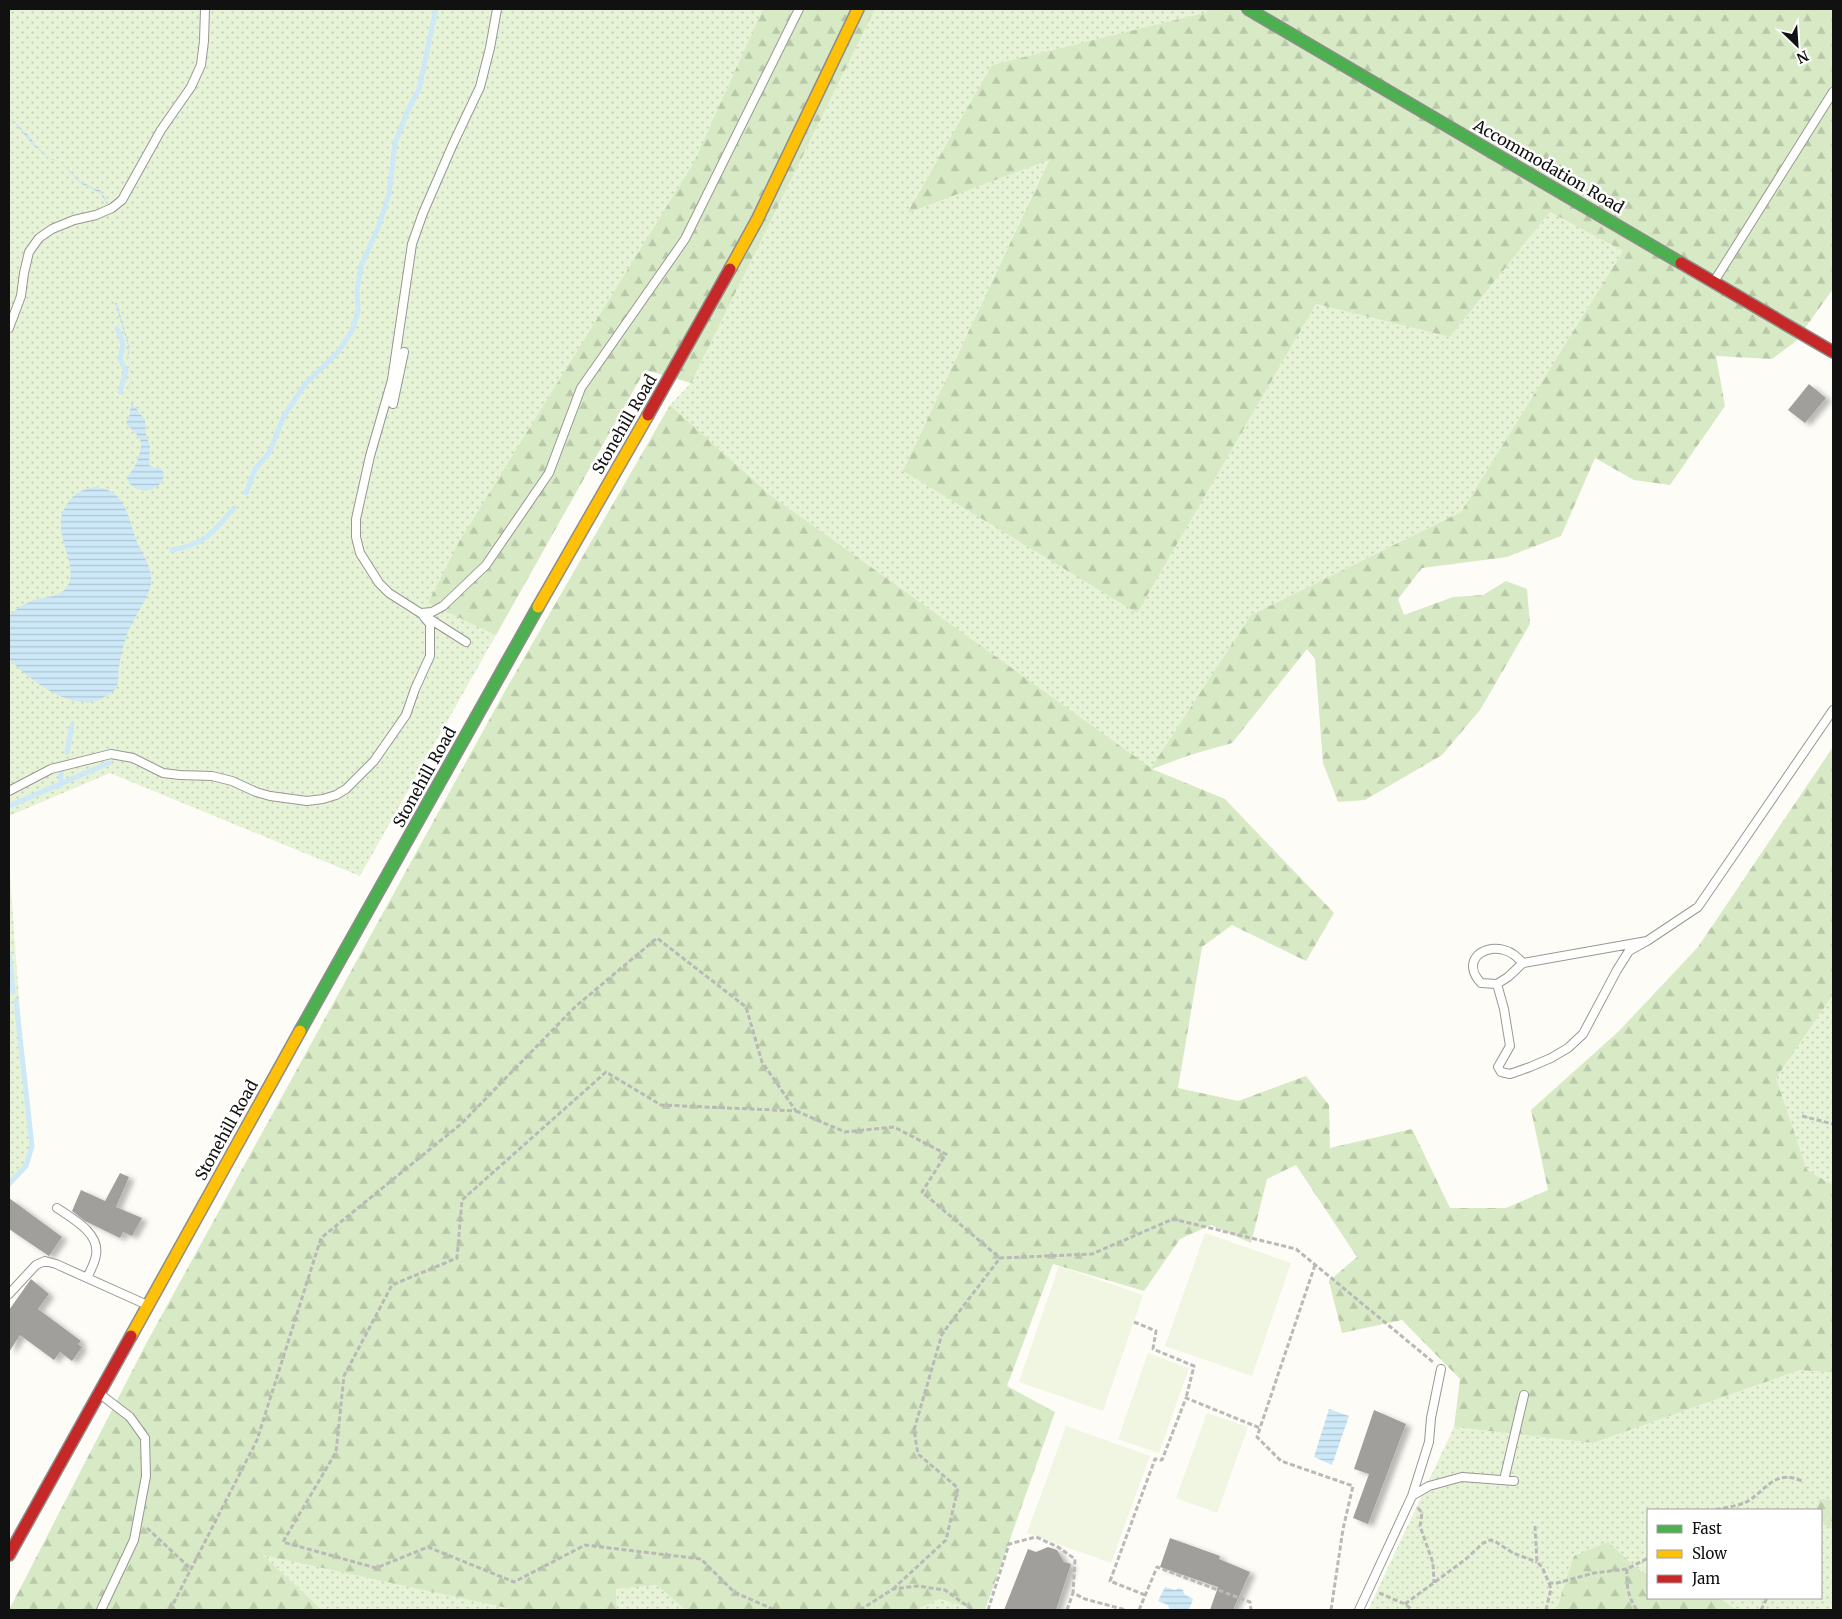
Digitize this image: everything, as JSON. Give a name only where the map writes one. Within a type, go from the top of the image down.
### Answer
[{"type":"street","name":"Stonehill Road","points":[[9,1556],[504,666],[757,220],[858,9]]},
{"type":"street","name":"Accommodation Road","points":[[1248,9],[1833,352]]},
{"type":"lane","points":[[9,328],[21,296],[29,252],[39,238],[74,220],[96,215],[112,208],[122,200],[161,130],[191,87],[201,65],[205,9]]},
{"type":"lane","points":[[466,642],[389,593],[379,583],[360,553],[356,537],[356,519],[370,456],[392,380],[412,244],[452,144],[480,86],[490,48],[497,9]]},
{"type":"lane","points":[[421,613],[432,612],[443,606],[486,565],[549,473],[581,388],[685,238],[799,9]]},
{"type":"lane","points":[[1714,282],[1833,92]]},
{"type":"lane","points":[[393,404],[404,352]]},
{"type":"lane","points":[[9,791],[63,764],[111,754],[133,758],[163,772],[180,775],[212,776],[232,781],[270,796],[307,801],[323,799],[336,794],[346,789],[374,762],[406,715],[415,688],[430,656],[430,624],[421,613]]},
{"type":"lane","points":[[1496,984],[1504,1009],[1510,1046],[1498,1067],[1501,1072],[1510,1074],[1552,1058],[1568,1048],[1583,1034],[1629,951],[1698,907],[1833,710]]},
{"type":"lane","points":[[1523,963],[1514,955],[1502,949],[1492,949],[1484,951],[1472,963],[1476,978],[1481,983],[1496,984],[1508,977],[1523,963],[1647,941]]},
{"type":"lane","points":[[58,1208],[84,1228],[92,1236],[97,1246],[96,1257],[87,1278]]},
{"type":"lane","points":[[9,1294],[36,1265],[45,1261],[147,1305]]},
{"type":"lane","points":[[1359,1610],[1412,1496],[1429,1442],[1431,1418],[1441,1369]]},
{"type":"lane","points":[[98,1393],[130,1417],[144,1438],[146,1476],[134,1540],[101,1610]]},
{"type":"lane","points":[[1504,1480],[1524,1395]]},
{"type":"lane","points":[[1412,1496],[1428,1486],[1462,1477],[1514,1481]]},
{"type":"path","points":[[170,1610],[257,1440],[321,1238],[461,1124],[574,1006],[657,938],[746,1006],[762,1062],[796,1111]]},
{"type":"path","points":[[775,1610],[734,1592],[701,1559],[585,1545],[514,1582],[428,1547],[376,1568],[282,1542],[336,1452],[344,1376],[392,1285],[457,1258],[462,1200],[606,1072],[661,1106],[796,1111],[845,1132],[894,1127],[946,1154],[922,1192],[1000,1258],[1092,1254],[1172,1219],[1296,1249],[1441,1369]]},
{"type":"path","points":[[1802,1116],[1833,1124]]},
{"type":"path","points":[[860,1610],[893,1589],[946,1540],[958,1488],[918,1454],[914,1430],[942,1334],[1000,1258]]},
{"type":"path","points":[[1315,1265],[1257,1437],[1281,1461],[1353,1486],[1343,1529],[1331,1610]]},
{"type":"path","points":[[1134,1322],[1156,1331],[1153,1349],[1194,1366],[1186,1398],[1162,1460],[1155,1459],[1110,1581],[1145,1595]]},
{"type":"path","points":[[1186,1398],[1260,1428]]},
{"type":"path","points":[[1719,1509],[1750,1500],[1780,1477],[1794,1478],[1802,1481]]},
{"type":"path","points":[[1412,1496],[1422,1513],[1420,1526],[1433,1563],[1434,1584]]},
{"type":"path","points":[[138,1519],[191,1569]]},
{"type":"path","points":[[1535,1526],[1537,1562]]},
{"type":"path","points":[[988,1610],[1008,1544],[1036,1537],[1058,1547],[1075,1559],[1074,1593],[1067,1610]]},
{"type":"path","points":[[1405,1604],[1466,1559],[1482,1543],[1491,1540],[1513,1553],[1537,1562],[1542,1567],[1551,1589],[1546,1610]]},
{"type":"path","points":[[1549,1583],[1557,1583],[1594,1573],[1626,1569],[1647,1558]]},
{"type":"path","points":[[1139,1610],[1157,1568],[1250,1602],[1251,1610]]},
{"type":"path","points":[[1626,1569],[1628,1590],[1632,1604],[1637,1610]]},
{"type":"path","points":[[893,1589],[918,1586],[945,1590],[973,1610]]},
{"type":"path","points":[[1369,1589],[1405,1604],[1412,1610]]},
{"type":"path","points":[[1074,1593],[1085,1599],[1126,1610]]},
{"type":"green space","points":[[9,9],[818,9],[492,603],[496,635],[360,876],[110,773],[9,816]]},
{"type":"green space","points":[[763,9],[875,9],[691,383],[645,370],[496,635],[428,603],[459,542],[693,164]]},
{"type":"green space","points":[[875,9],[1204,9],[1209,12],[993,65],[907,212],[1049,159],[903,471],[1137,612],[1316,304],[1450,337],[1550,212],[1623,251],[1461,512],[1251,615],[1151,769],[769,494],[670,405],[691,383]]},
{"type":"green space","points":[[1204,9],[1833,9],[1833,289],[1795,342],[1772,359],[1716,356],[1725,406],[1670,485],[1634,480],[1595,458],[1561,536],[1507,557],[1422,568],[1398,599],[1404,615],[1453,597],[1483,595],[1506,581],[1527,589],[1530,624],[1480,710],[1442,755],[1365,800],[1338,802],[1323,763],[1315,659],[1307,649],[1232,743],[1190,755],[1152,769],[1225,799],[1334,913],[1306,961],[1232,925],[1202,947],[1178,1088],[1238,1101],[1306,1076],[1329,1105],[1330,1148],[1412,1129],[1450,1208],[1506,1208],[1548,1190],[1531,1110],[1619,1031],[1698,947],[1833,747],[1833,995],[1776,1078],[1807,1170],[1833,1185],[1833,1373],[1800,1370],[1593,1443],[1454,1427],[1460,1379],[1402,1320],[1342,1333],[1329,1281],[1357,1257],[1296,1165],[1267,1179],[1251,1243],[1211,1225],[1180,1239],[1144,1291],[1053,1264],[1007,1386],[1055,1412],[985,1610],[978,1610],[940,1599],[916,1610],[685,1610],[657,1585],[616,1589],[617,1610],[516,1610],[263,1555],[322,1610],[9,1610],[147,1342],[505,691],[670,405],[769,494],[1151,768],[1251,615],[1461,512],[1623,251],[1550,212],[1450,337],[1316,304],[1137,613],[903,471],[1049,160],[907,213],[992,65],[1208,12]]},
{"type":"green space","points":[[9,862],[25,1081],[32,1146],[26,1166],[9,1183]]},
{"type":"green space","points":[[1833,995],[1833,1185],[1807,1170],[1776,1078]]},
{"type":"green space","points":[[1205,1233],[1291,1263],[1252,1376],[1165,1346]]},
{"type":"green space","points":[[1059,1266],[1143,1295],[1103,1411],[1019,1382]]},
{"type":"green space","points":[[1148,1353],[1189,1368],[1159,1453],[1118,1439]]},
{"type":"green space","points":[[1800,1370],[1833,1373],[1833,1610],[1368,1610],[1454,1427],[1593,1443]]},
{"type":"green space","points":[[1207,1413],[1248,1427],[1217,1513],[1176,1498]]},
{"type":"green space","points":[[1066,1426],[1150,1456],[1111,1563],[1027,1533]]},
{"type":"green space","points":[[1819,1499],[1833,1500],[1833,1529],[1822,1524],[1822,1509],[1817,1509]]},
{"type":"green space","points":[[1608,1542],[1641,1572],[1647,1574],[1647,1599],[1720,1599],[1737,1610],[1557,1609],[1574,1556]]},
{"type":"green space","points":[[262,1554],[516,1610],[322,1610]]},
{"type":"green space","points":[[657,1585],[685,1610],[617,1610],[616,1589]]},
{"type":"green space","points":[[940,1599],[978,1610],[916,1610]]},
{"type":"water","points":[[9,116],[47,156],[62,164],[47,157],[34,146]]},
{"type":"water","points":[[62,164],[81,182],[101,191],[108,203],[100,193],[80,183]]},
{"type":"water","points":[[115,303],[117,303],[130,349],[128,361],[127,357],[129,349]]},
{"type":"water","points":[[131,402],[145,420],[146,434],[150,446],[149,465],[154,468],[161,468],[163,474],[160,484],[151,490],[136,488],[127,479],[136,464],[141,445],[138,435],[126,423],[130,414]]},
{"type":"water","points":[[95,487],[111,492],[123,503],[151,572],[151,583],[147,596],[126,638],[120,660],[116,688],[109,694],[94,701],[82,702],[68,699],[42,686],[10,660],[9,616],[28,603],[59,594],[66,588],[71,570],[62,537],[62,515],[67,504],[76,494]]},
{"type":"water","points":[[1329,1409],[1349,1416],[1332,1465],[1314,1457]]},
{"type":"water","points":[[1165,1587],[1175,1590],[1179,1588],[1183,1590],[1184,1594],[1193,1599],[1189,1610],[1170,1610],[1168,1605],[1158,1601]]},
{"type":"building","points":[[1809,384],[1826,398],[1805,423],[1788,410]]},
{"type":"building","points":[[120,1173],[129,1177],[116,1207],[142,1218],[132,1236],[123,1232],[120,1238],[85,1221],[72,1211],[81,1190],[105,1201]]},
{"type":"building","points":[[9,1198],[62,1237],[49,1256],[9,1229]]},
{"type":"building","points":[[31,1279],[49,1294],[38,1309],[81,1341],[78,1344],[82,1347],[72,1361],[60,1352],[54,1360],[20,1335],[9,1352],[9,1310]]},
{"type":"building","points":[[1374,1410],[1406,1424],[1368,1524],[1353,1518],[1369,1474],[1354,1469]]},
{"type":"building","points":[[1170,1538],[1220,1556],[1219,1559],[1250,1572],[1233,1610],[1210,1610],[1218,1587],[1160,1567]]},
{"type":"building","points":[[1048,1547],[1057,1550],[1064,1562],[1071,1564],[1056,1610],[1004,1610],[1028,1549],[1036,1552]]},
{"type":"waterway","points":[[246,493],[255,469],[269,453],[284,416],[306,383],[337,353],[352,331],[358,311],[357,291],[361,266],[378,228],[389,194],[395,143],[408,110],[419,89],[436,9]]},
{"type":"waterway","points":[[117,328],[123,344],[120,359],[126,371],[120,392]]},
{"type":"waterway","points":[[172,550],[193,544],[208,536],[234,508]]},
{"type":"waterway","points":[[67,752],[72,725]]},
{"type":"waterway","points":[[9,806],[109,763]]},
{"type":"waterway","points":[[61,769],[61,785]]},
{"type":"waterway","points":[[9,954],[13,992]]},
{"type":"waterway","points":[[9,1184],[26,1166],[32,1146],[16,1001]]},
{"type":"traffic: fast","points":[[1248,9],[1681,263]]},
{"type":"traffic: fast","points":[[300,1031],[538,607]]},
{"type":"traffic: slow","points":[[730,269],[757,220],[858,9]]},
{"type":"traffic: slow","points":[[538,607],[648,415]]},
{"type":"traffic: slow","points":[[131,1336],[300,1031]]},
{"type":"traffic: jam","points":[[1681,263],[1833,352]]},
{"type":"traffic: jam","points":[[648,415],[730,269]]},
{"type":"traffic: jam","points":[[9,1555],[131,1336]]}]
